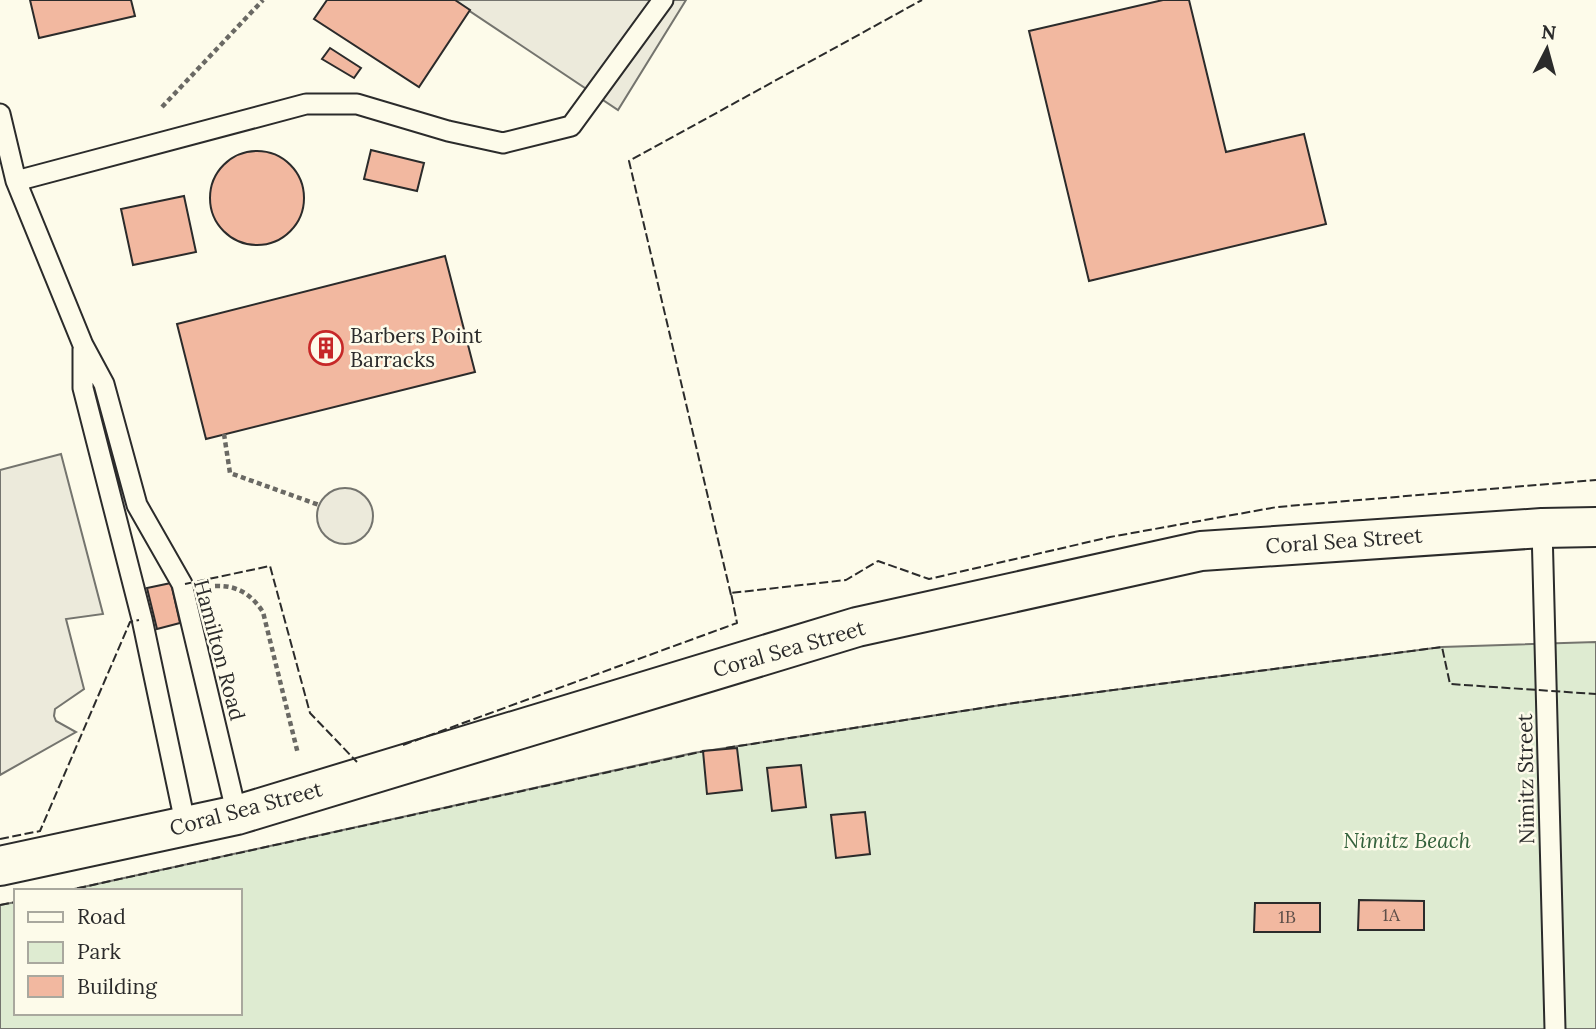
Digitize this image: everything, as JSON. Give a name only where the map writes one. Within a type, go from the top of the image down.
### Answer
[{"type":"street","name":"Coral Sea Street","points":[[0,866],[237,815],[857,627],[1201,551],[1542,528],[1596,527]]},
{"type":"lane","points":[[16,181],[306,104],[357,104],[447,131],[503,143],[571,126],[663,0]]},
{"type":"lane","name":"Hamilton Road","points":[[0,114],[16,181],[83,345],[104,384],[137,505],[182,584],[237,815]]},
{"type":"lane","name":"Hamilton Road","points":[[83,345],[83,388],[142,619],[186,827]]},
{"type":"lane","name":"Nimitz Street","points":[[1542,528],[1555,1029]]},
{"type":"path","points":[[160,109],[263,0]]},
{"type":"path","points":[[224,434],[230,473],[319,505]]},
{"type":"path","points":[[183,593],[206,586],[226,586],[242,590],[254,599],[263,612],[299,759]]},
{"type":"green space","name":"Nimitz Beach","points":[[1596,642],[1596,1029],[0,1029],[0,905],[14,902],[14,1015],[242,1015],[242,889],[74,889],[693,753],[1014,703],[1442,647]]},
{"type":"shaded area","points":[[453,0],[686,0],[618,110]]},
{"type":"shaded area","points":[[61,454],[103,614],[66,619],[84,689],[55,709],[54,716],[56,721],[76,732],[0,775],[0,470]]},
{"type":"shaded area","points":[[345,488],[356,490],[365,496],[371,505],[371,527],[365,536],[356,542],[345,544],[334,542],[325,536],[319,527],[317,516],[319,505],[325,496],[334,490]]},
{"type":"building","points":[[30,0],[131,0],[135,16],[39,38]]},
{"type":"building","points":[[327,0],[455,0],[470,10],[419,87],[314,19]]},
{"type":"building","points":[[1163,0],[1189,0],[1226,152],[1304,134],[1326,224],[1089,281],[1029,31]]},
{"type":"building","points":[[330,48],[361,68],[354,78],[322,59]]},
{"type":"building","points":[[371,150],[424,163],[417,191],[364,179]]},
{"type":"building","points":[[257,151],[275,155],[290,165],[300,180],[304,198],[300,216],[290,231],[275,241],[257,245],[239,241],[224,231],[214,216],[210,198],[214,180],[224,165],[239,155]]},
{"type":"building","points":[[184,196],[196,252],[133,265],[121,209]]},
{"type":"building","name":"Barbers Point Barracks","points":[[445,256],[475,372],[206,439],[177,324]]},
{"type":"building","points":[[171,583],[180,623],[157,629],[147,588]]},
{"type":"building","points":[[737,748],[742,790],[707,794],[703,751]]},
{"type":"building","points":[[801,765],[806,807],[772,811],[767,768]]},
{"type":"building","points":[[865,812],[870,854],[836,858],[831,815]]},
{"type":"building","points":[[1359,900],[1424,901],[1424,930],[1358,930]]},
{"type":"building","points":[[1255,903],[1320,903],[1320,932],[1254,932]]},
{"type":"fence","points":[[731,595],[629,161],[922,0]]},
{"type":"fence","points":[[403,745],[737,623],[731,593],[846,580],[878,561],[929,579],[1110,537],[1277,507],[1596,480]]},
{"type":"fence","points":[[185,584],[270,566],[310,713],[357,762]]},
{"type":"fence","points":[[0,839],[40,831],[130,622],[139,620]]},
{"type":"fence","points":[[726,748],[1014,703],[1442,647],[1450,684],[1596,694]]},
{"type":"fence","points":[[74,889],[705,751]]},
{"type":"fence","points":[[0,905],[14,902]]},
{"type":"place","name":"Barbers Point Barracks","points":[[326,348]]}]
